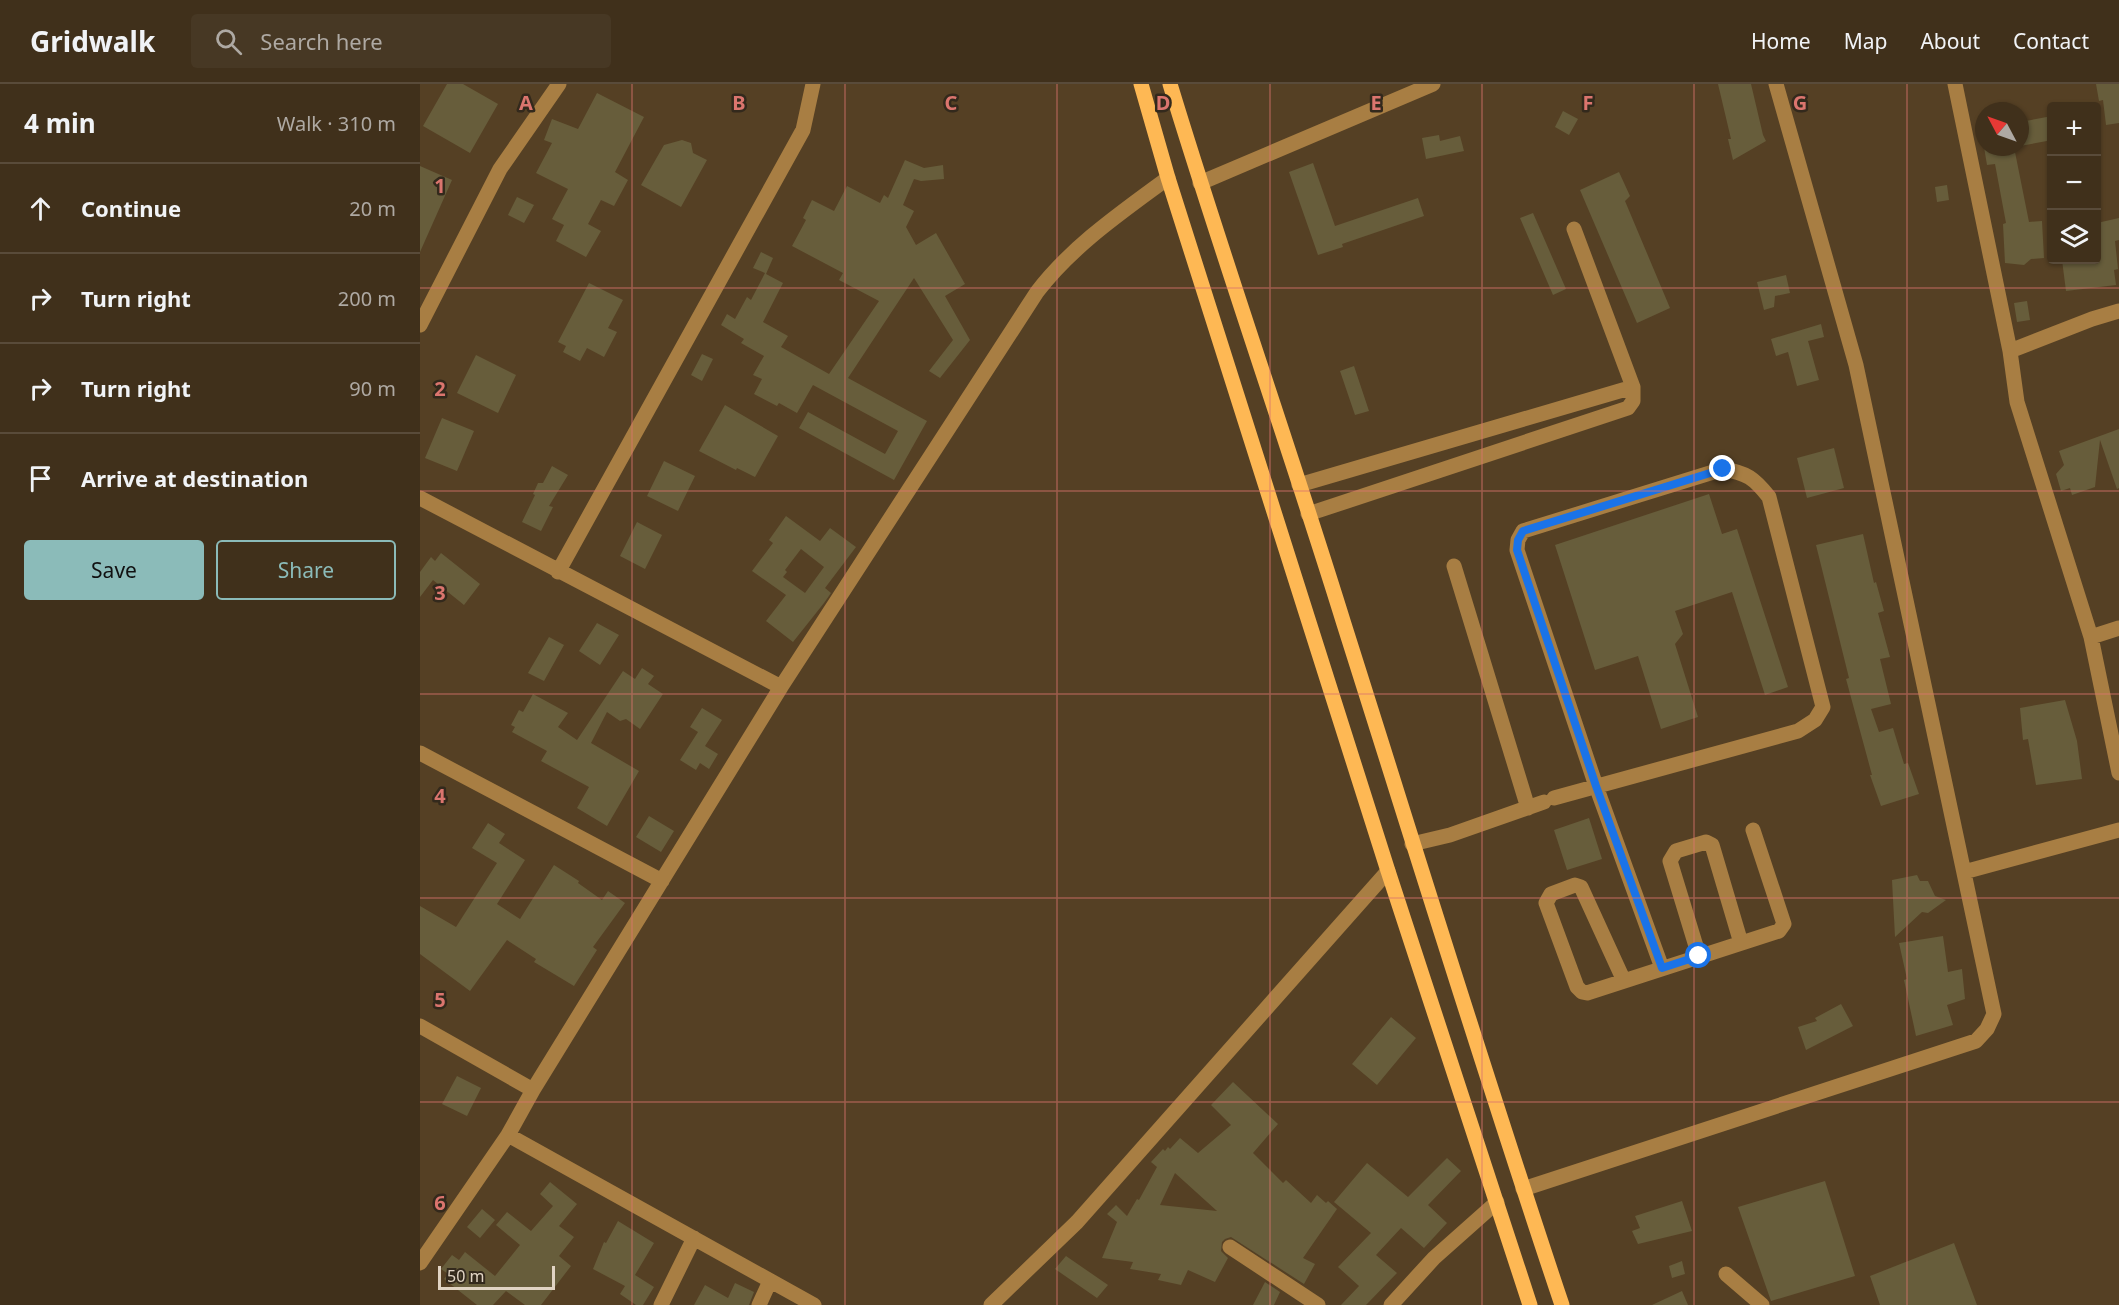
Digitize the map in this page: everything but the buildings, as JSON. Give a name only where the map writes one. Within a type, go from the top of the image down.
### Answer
[{"type":"main road","points":[[1142,84],[1168,178],[1388,871],[1530,1305]]},
{"type":"main road","points":[[1170,84],[1412,844],[1562,1305]]},
{"type":"street","points":[[420,325],[500,169],[559,84]]},
{"type":"street","points":[[558,572],[803,130],[813,84]]},
{"type":"street","points":[[1200,183],[1433,84]]},
{"type":"street","points":[[1523,1189],[1976,1041],[1987,1029],[1994,1014],[1856,365],[1776,84]]},
{"type":"street","points":[[1955,84],[2010,351],[2017,402],[2091,637],[2119,772]]},
{"type":"street","points":[[420,1263],[508,1135],[533,1090],[781,687],[1037,292],[1051,274],[1108,222],[1168,178]]},
{"type":"street","points":[[1308,514],[1629,408],[1633,401],[1633,387],[1574,229]]},
{"type":"street","points":[[2010,351],[2119,311]]},
{"type":"street","points":[[1299,485],[1633,387]]},
{"type":"street","points":[[1433,446],[1442,470]]},
{"type":"street","points":[[1412,844],[1450,835],[1596,786],[1798,731],[1815,720],[1823,707],[1769,496],[1757,482],[1742,472],[1723,469],[1523,531],[1518,540],[1517,550],[1596,786],[1662,968]]},
{"type":"street","points":[[420,498],[781,687]]},
{"type":"street","points":[[1454,566],[1528,808]]},
{"type":"street","points":[[2091,637],[2119,628]]},
{"type":"street","points":[[420,753],[662,881]]},
{"type":"street","points":[[1624,981],[1581,886],[1575,885],[1551,894],[1546,903],[1577,987],[1587,993],[1779,931],[1784,924],[1753,830]]},
{"type":"street","points":[[1964,872],[2119,830]]},
{"type":"street","points":[[1699,956],[1670,861],[1676,851],[1706,842],[1712,845],[1741,943]]},
{"type":"street","points":[[991,1305],[1077,1222],[1388,871]]},
{"type":"street","points":[[420,1026],[533,1090]]},
{"type":"street","points":[[508,1135],[814,1305]]},
{"type":"street","points":[[1391,1305],[1434,1258],[1497,1202]]},
{"type":"street","points":[[661,1305],[694,1238]]},
{"type":"street","points":[[1230,1247],[1318,1305]]},
{"type":"street","points":[[1726,1275],[1762,1305]]},
{"type":"street","points":[[759,1305],[770,1281]]},
{"type":"route","points":[[1699,956],[1662,968],[1596,786],[1517,550],[1518,540],[1523,531],[1723,469]]}]
